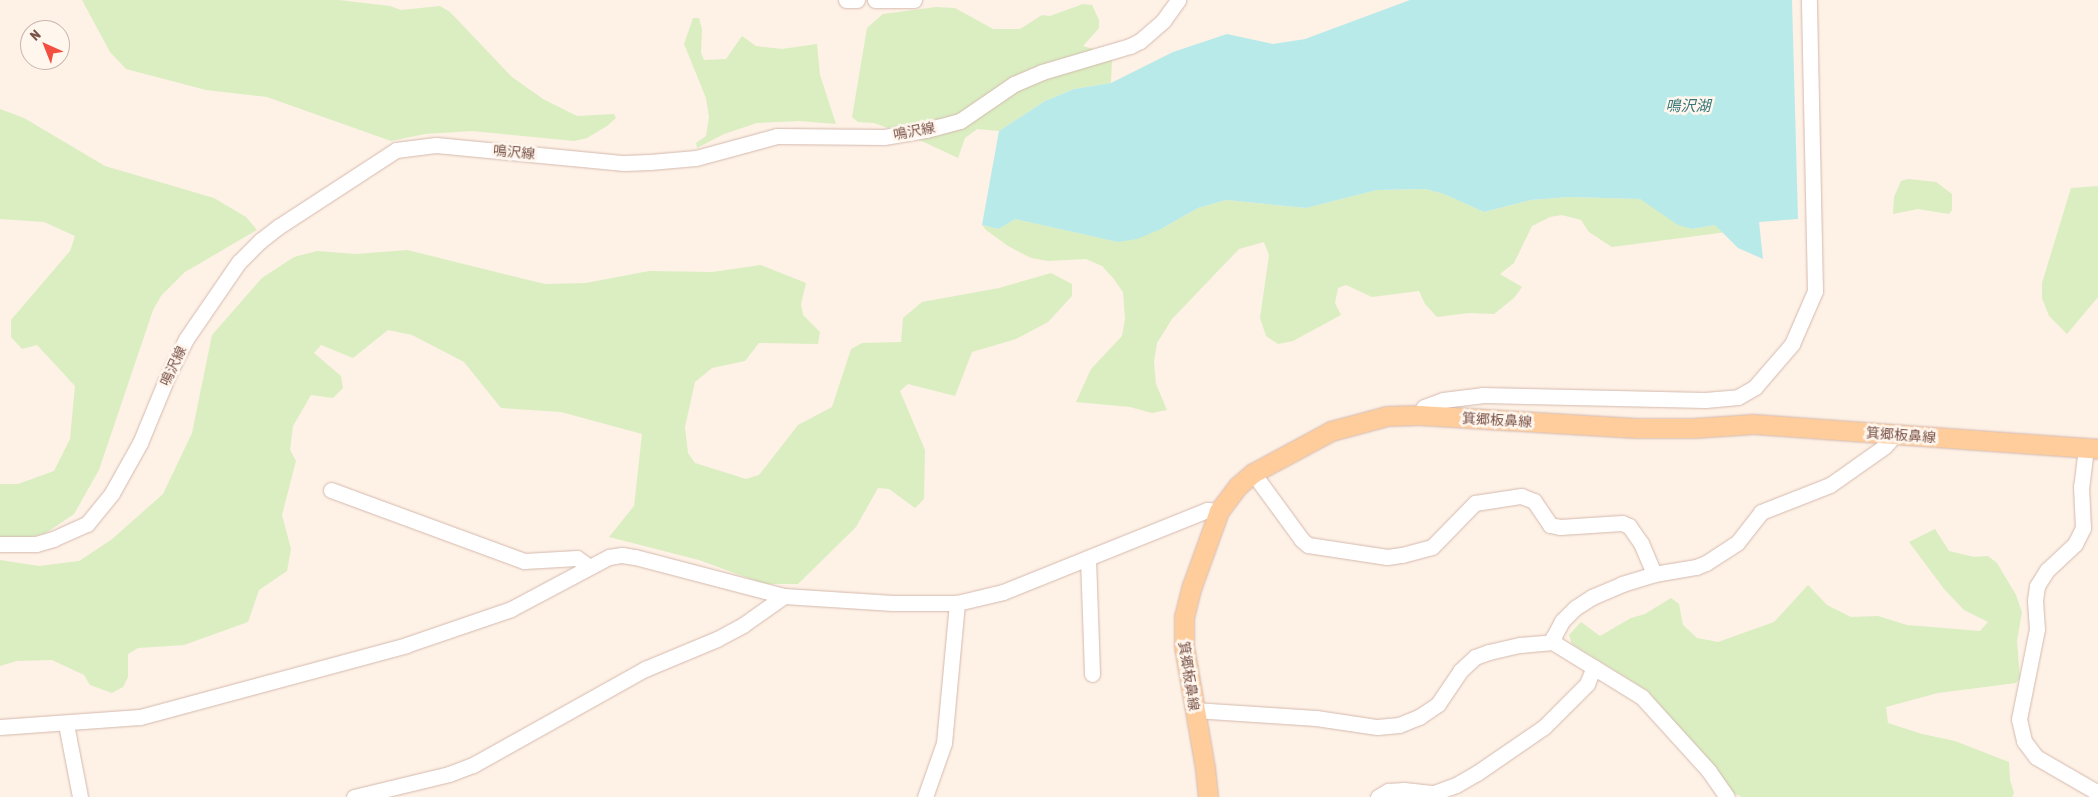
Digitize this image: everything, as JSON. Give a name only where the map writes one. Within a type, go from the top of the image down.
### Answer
[{"type":"main road","name":"箕郷板鼻線","points":[[1208,797],[1205,768],[1184,646],[1184,616],[1192,586],[1220,511],[1233,491],[1253,472],[1331,431],[1387,416],[1419,415],[1637,428],[1694,428],[1753,424],[2092,449]]},
{"type":"street","points":[[846,0],[857,0]]},
{"type":"street","points":[[875,0],[914,0]]},
{"type":"street","points":[[1419,415],[1424,407],[1443,400],[1482,395],[1705,400],[1738,397],[1755,387],[1792,344],[1815,291],[1809,0]]},
{"type":"street","name":"鳴沢線","points":[[0,544],[36,544],[53,540],[87,524],[102,508],[140,443],[168,375],[186,339],[239,262],[260,241],[278,227],[396,150],[436,145],[624,162],[650,162],[696,158],[777,136],[884,137],[926,130],[960,121],[1014,84],[1042,72],[1130,46],[1140,41],[1162,21],[1172,4]]},
{"type":"street","points":[[1553,642],[1553,638],[1562,621],[1575,608],[1622,584],[1654,574],[1696,567],[1706,563],[1737,543],[1753,519],[1761,512],[1830,486],[1885,446],[1895,435]]},
{"type":"street","points":[[2092,449],[2081,486],[2083,528],[2075,544],[2047,570],[2037,586],[2035,601],[2037,629],[2019,719],[2024,741],[2036,757],[2098,793]]},
{"type":"street","points":[[1253,472],[1302,540],[1308,545],[1386,557],[1402,555],[1432,548],[1475,502],[1521,496],[1534,501],[1550,525],[1622,523],[1629,526],[1641,543],[1654,574]]},
{"type":"street","points":[[331,490],[524,561],[577,558],[588,566]]},
{"type":"street","points":[[0,727],[140,718],[406,645],[511,609],[608,556],[622,555],[784,596],[911,604],[957,603],[1003,592],[1207,510],[1220,511]]},
{"type":"street","points":[[1088,558],[1092,674]]},
{"type":"street","points":[[354,797],[449,774],[473,765],[645,669],[717,639],[743,625],[784,596]]},
{"type":"street","points":[[924,797],[944,743],[957,603]]},
{"type":"street","points":[[1194,710],[1316,718],[1377,727],[1399,725],[1419,717],[1438,704],[1460,671],[1475,657],[1512,647],[1553,642],[1642,697],[1709,771],[1727,797]]},
{"type":"street","points":[[1378,797],[1388,791],[1404,790],[1434,793],[1456,785],[1477,773],[1544,727],[1587,684],[1594,667]]},
{"type":"street","points":[[66,724],[80,797]]},
{"type":"green space","points":[[82,0],[339,0],[390,6],[401,10],[440,6],[450,12],[512,77],[543,99],[577,116],[614,114],[616,118],[587,138],[574,141],[472,131],[425,134],[391,141],[267,97],[206,90],[126,69],[110,52]]},
{"type":"green space","points":[[1083,4],[1092,5],[1099,20],[1099,28],[1083,46],[1107,53],[1112,59],[1111,83],[1074,89],[1045,101],[999,131],[977,129],[965,138],[958,158],[913,137],[874,123],[858,122],[852,117],[867,28],[883,14],[936,7],[955,8],[993,29],[1020,29],[1042,15],[1050,16]]},
{"type":"green space","points":[[693,18],[699,18],[702,29],[701,53],[704,60],[726,59],[742,36],[756,46],[782,49],[817,44],[820,75],[836,124],[799,121],[757,123],[724,134],[697,148],[696,143],[706,136],[709,117],[706,98],[684,44]]},
{"type":"green space","points":[[0,109],[24,118],[105,166],[214,198],[246,217],[257,230],[185,272],[161,296],[153,310],[99,470],[74,514],[46,533],[17,541],[0,539],[0,484],[18,484],[54,471],[70,439],[75,386],[37,345],[22,349],[11,337],[11,320],[70,251],[75,236],[44,222],[0,219]]},
{"type":"green space","points":[[1908,179],[1936,182],[1952,194],[1952,210],[1949,214],[1918,209],[1893,214],[1894,197],[1901,181]]},
{"type":"green space","points":[[2098,186],[2098,297],[2067,334],[2049,316],[2042,298],[2042,283],[2071,188]]},
{"type":"green space","points":[[1425,189],[1444,194],[1484,212],[1531,200],[1569,197],[1640,199],[1692,229],[1715,225],[1727,232],[1612,247],[1589,232],[1581,220],[1562,215],[1550,217],[1532,226],[1514,263],[1500,274],[1522,287],[1514,298],[1494,314],[1469,313],[1437,317],[1425,304],[1419,291],[1372,297],[1346,285],[1338,288],[1335,303],[1341,315],[1293,341],[1278,344],[1266,336],[1260,318],[1269,255],[1264,242],[1239,249],[1172,319],[1157,343],[1154,362],[1156,384],[1167,410],[1152,413],[1130,407],[1076,402],[1091,369],[1122,336],[1125,319],[1123,292],[1113,278],[1102,266],[1086,259],[1048,261],[1031,258],[1008,246],[982,225],[999,229],[1015,219],[1119,242],[1161,229],[1198,208],[1226,200],[1306,208],[1377,190]]},
{"type":"green space","points":[[407,250],[545,284],[586,283],[649,271],[712,272],[761,265],[806,283],[801,304],[803,315],[820,332],[818,344],[759,343],[745,361],[712,368],[695,382],[685,427],[688,453],[695,463],[746,479],[759,475],[798,425],[832,407],[851,349],[862,343],[901,342],[903,318],[922,302],[999,288],[1051,273],[1072,284],[1072,296],[1048,322],[1016,339],[972,352],[955,396],[908,384],[900,391],[925,450],[924,499],[915,508],[889,489],[878,488],[856,527],[798,584],[764,584],[699,560],[609,537],[634,506],[642,434],[561,412],[501,408],[464,362],[412,335],[388,330],[353,358],[321,345],[314,353],[341,376],[343,388],[333,398],[311,395],[293,426],[290,450],[296,461],[282,515],[291,549],[287,571],[259,590],[248,622],[184,645],[138,648],[128,654],[128,677],[123,687],[112,693],[90,685],[84,675],[52,660],[17,661],[0,666],[0,560],[39,566],[79,561],[111,540],[163,494],[192,433],[212,335],[262,278],[294,257],[317,251],[356,254]]},
{"type":"green space","points":[[1935,529],[1949,551],[1974,557],[1988,556],[1997,563],[2016,595],[2022,612],[2017,641],[2020,678],[2016,683],[1938,693],[1886,707],[1888,723],[1922,734],[1955,741],[2009,762],[2010,780],[2014,793],[2012,797],[1742,797],[1733,793],[1648,691],[1572,644],[1569,635],[1581,622],[1600,636],[1631,618],[1645,614],[1671,598],[1679,604],[1683,625],[1697,638],[1718,642],[1774,622],[1808,585],[1827,605],[1851,617],[1878,616],[1907,625],[1980,631],[1988,622],[1964,610],[1944,589],[1909,542]]},
{"type":"water","name":"鳴沢湖","points":[[1410,0],[1792,0],[1798,219],[1759,222],[1763,259],[1738,248],[1715,225],[1692,229],[1678,225],[1640,199],[1569,197],[1531,200],[1484,212],[1444,194],[1425,189],[1377,190],[1306,208],[1226,200],[1198,208],[1161,229],[1137,239],[1118,242],[1015,219],[999,229],[982,225],[999,131],[1045,101],[1074,89],[1111,83],[1173,52],[1227,34],[1273,44],[1305,39]]}]
